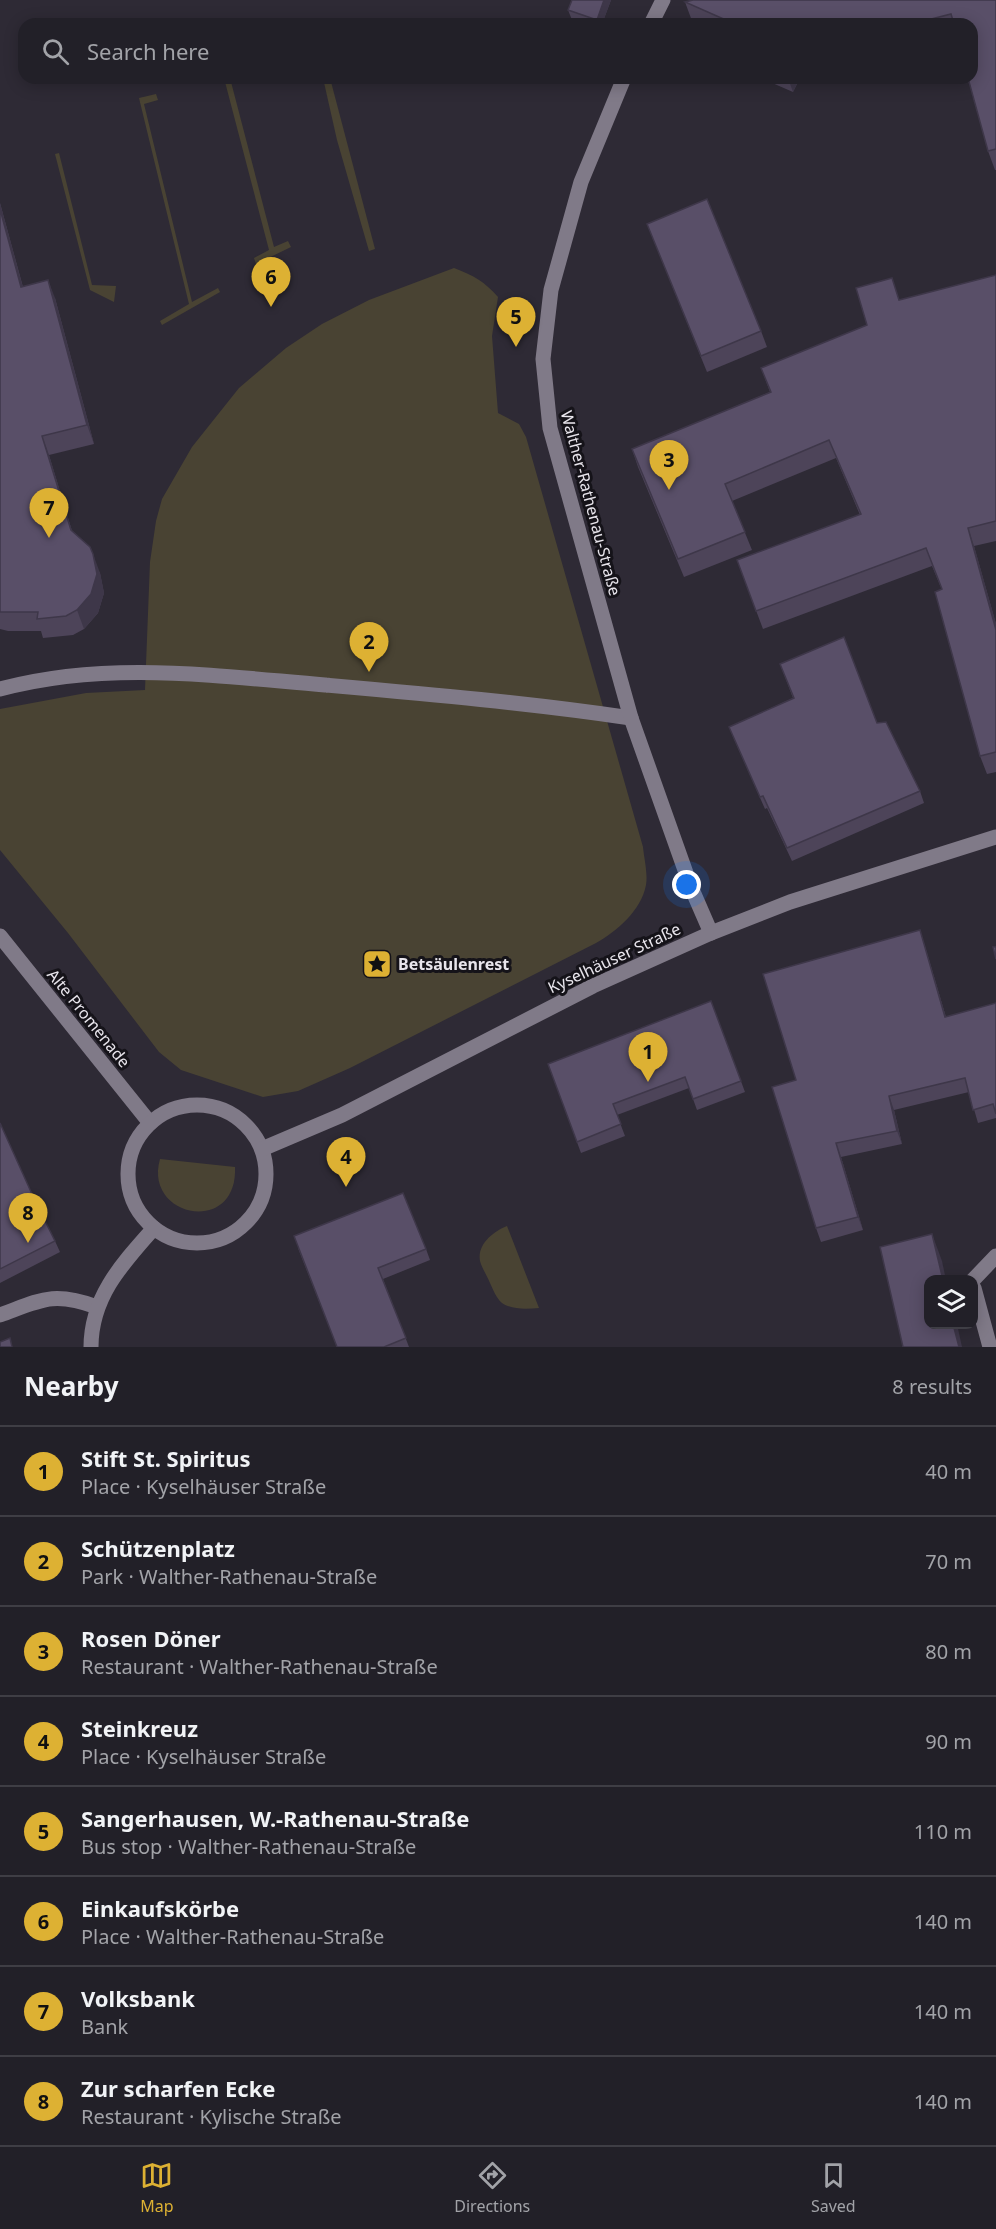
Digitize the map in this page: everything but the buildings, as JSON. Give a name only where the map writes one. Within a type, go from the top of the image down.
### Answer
[{"type":"main road","points":[[654,18],[663,0]]},
{"type":"main road","name":"Walther-Rathenau-Straße","points":[[622,84],[581,182],[551,290],[543,359],[550,428],[632,718],[691,887],[711,933]]},
{"type":"main road","points":[[0,689],[47,678],[101,674],[194,673],[419,693],[571,709],[632,718]]},
{"type":"main road","name":"Kyselhäuser Straße","points":[[262,1149],[342,1115],[593,986],[711,933],[775,907],[996,837]]},
{"type":"main road","name":"Alte Promenade","points":[[0,936],[150,1123]]},
{"type":"main road","points":[[186,1105],[213,1107],[226,1111],[248,1127],[262,1149],[267,1174],[262,1200],[256,1212],[238,1231],[215,1241],[189,1243],[176,1240],[154,1228],[136,1208],[128,1183],[130,1157],[142,1132],[150,1123],[173,1109],[186,1105]]},
{"type":"main road","points":[[91,1347],[93,1322],[105,1289],[154,1228]]},
{"type":"main road","points":[[978,1275],[996,1256]]},
{"type":"main road","points":[[0,1315],[47,1298],[64,1297],[97,1307]]},
{"type":"main road","points":[[978,1303],[990,1347]]},
{"type":"shaded area","points":[[226,84],[232,84],[274,247],[288,241],[291,247],[256,264],[254,258],[269,250]]},
{"type":"shaded area","points":[[324,84],[332,84],[375,249],[369,251],[337,140]]},
{"type":"shaded area","points":[[156,94],[158,100],[144,104],[192,302],[218,288],[220,292],[162,325],[160,321],[189,304],[139,98]]},
{"type":"shaded area","points":[[59,153],[92,285],[116,286],[114,302],[90,290],[55,154]]},
{"type":"shaded area","points":[[454,268],[478,280],[498,297],[492,336],[498,413],[519,424],[526,437],[643,847],[646,885],[634,912],[612,933],[596,943],[350,1068],[298,1091],[263,1097],[181,1070],[159,1052],[68,933],[0,850],[0,709],[86,693],[145,690],[150,562],[156,521],[162,499],[192,447],[239,388],[286,348],[322,324],[369,300]]},
{"type":"shaded area","points":[[160,1159],[235,1167],[232,1189],[222,1203],[208,1210],[192,1211],[177,1206],[165,1195],[158,1179]]},
{"type":"shaded area","points":[[507,1226],[539,1308],[515,1308],[502,1303],[481,1264],[480,1255],[484,1244],[497,1231]]},
{"type":"place","name":"Einkaufskörbe","points":[[271,307]]},
{"type":"place","name":"Sangerhausen, W.-Rathenau-Straße","points":[[516,347]]},
{"type":"place","name":"Rosen Döner","points":[[669,490]]},
{"type":"place","name":"Volksbank","points":[[49,538]]},
{"type":"place","name":"Schützenplatz","points":[[369,672]]},
{"type":"place","name":"Betsäulenrest","points":[[377,964]]},
{"type":"place","name":"Stift St. Spiritus","points":[[648,1082]]},
{"type":"place","name":"Steinkreuz","points":[[346,1187]]},
{"type":"place","name":"Zur scharfen Ecke","points":[[28,1243]]}]
